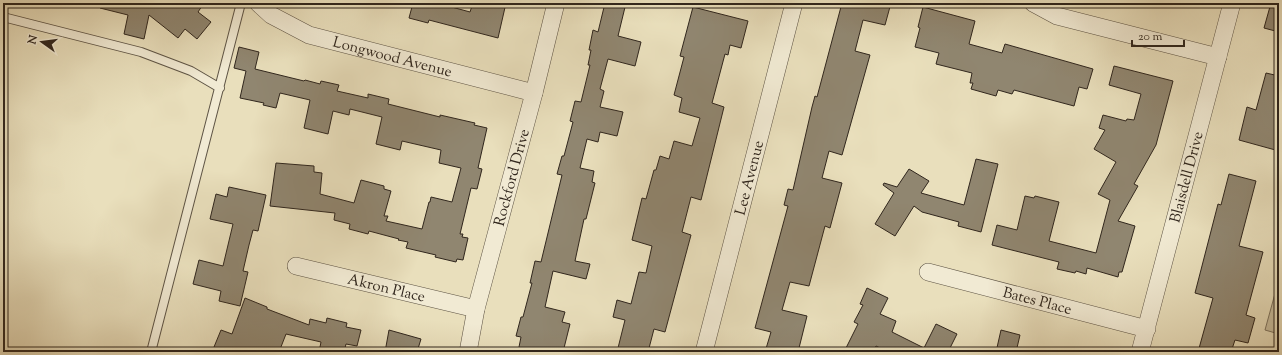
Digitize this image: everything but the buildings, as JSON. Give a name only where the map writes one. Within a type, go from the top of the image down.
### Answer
[{"type":"street","name":"Longwood Avenue","points":[[258,3],[271,15],[309,35],[534,93]]},
{"type":"street","name":"Rockford Drive","points":[[468,352],[476,309],[534,93],[556,3]]},
{"type":"street","name":"Lee Avenue","points":[[704,352],[794,3]]},
{"type":"street","points":[[1033,3],[1057,16],[1218,57]]},
{"type":"street","name":"Blaisdell Drive","points":[[1140,352],[1232,3]]},
{"type":"street","name":"Akron Place","points":[[296,266],[476,309]]},
{"type":"street","name":"Bates Place","points":[[928,272],[1146,329]]},
{"type":"lane","points":[[151,352],[241,3]]},
{"type":"lane","points":[[3,17],[141,52],[191,71],[220,88]]},
{"type":"shaded area","points":[[1279,279],[1279,334],[1265,330]]}]
